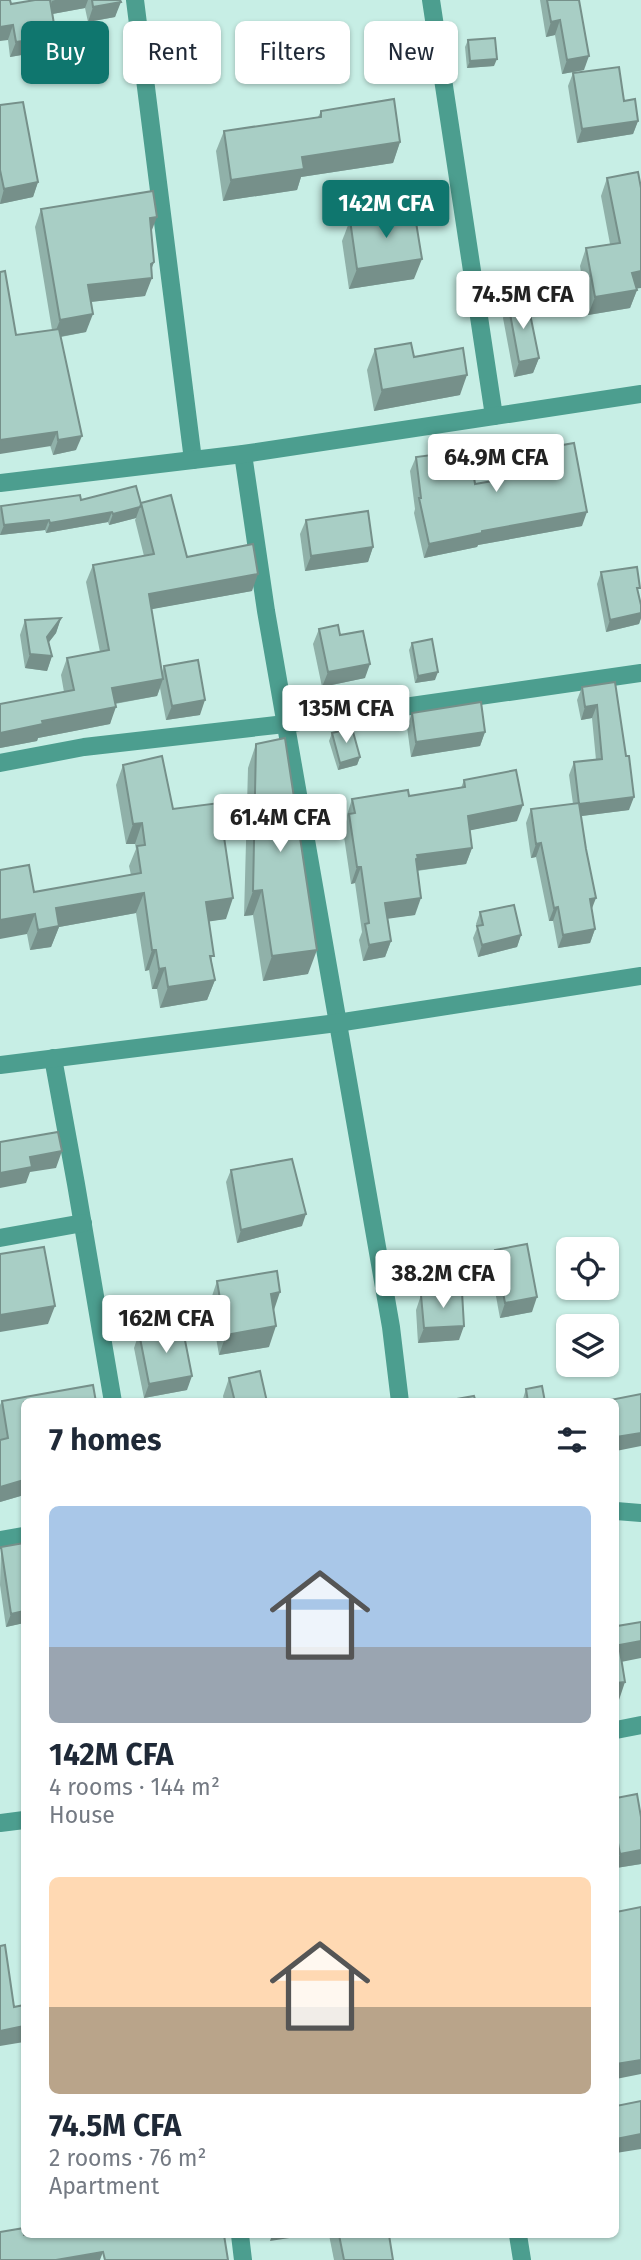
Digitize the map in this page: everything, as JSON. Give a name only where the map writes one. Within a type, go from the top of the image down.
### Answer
[{"type":"street","points":[[135,0],[193,460]]},
{"type":"street","points":[[431,0],[494,416]]},
{"type":"street","points":[[0,483],[243,454],[641,394]]},
{"type":"street","points":[[243,454],[255,545],[285,724],[391,1327],[400,1398]]},
{"type":"street","points":[[0,763],[84,747],[285,724],[641,673]]},
{"type":"street","points":[[0,1065],[337,1023],[641,976]]},
{"type":"street","points":[[52,1058],[112,1398]]},
{"type":"street","points":[[0,1238],[83,1223]]},
{"type":"street","points":[[619,1511],[641,1513]]},
{"type":"street","points":[[0,1540],[21,1536]]},
{"type":"street","points":[[619,1729],[641,1725]]},
{"type":"street","points":[[0,1823],[21,1820]]},
{"type":"street","points":[[240,2238],[243,2260]]},
{"type":"street","points":[[518,2238],[522,2260]]},
{"type":"building","points":[[0,0],[10,0],[11,4],[50,0],[54,21],[21,21],[21,41],[16,42],[13,25],[0,27]]},
{"type":"building","points":[[92,0],[120,0],[121,2],[93,7]]},
{"type":"building","points":[[547,0],[579,0],[589,56],[567,60],[560,20],[551,22]]},
{"type":"building","points":[[495,38],[497,59],[470,61],[468,40]]},
{"type":"building","points":[[619,67],[624,101],[635,99],[638,121],[582,129],[573,73]]},
{"type":"building","points":[[394,99],[400,142],[302,157],[304,169],[231,180],[224,131],[321,117],[321,111]]},
{"type":"building","points":[[23,102],[38,182],[4,189],[0,170],[0,105]]},
{"type":"building","points":[[638,172],[641,188],[641,271],[632,273],[637,290],[595,297],[586,248],[620,243],[607,178]]},
{"type":"building","points":[[153,191],[157,217],[150,218],[154,262],[151,264],[152,278],[88,285],[93,314],[60,320],[41,209]]},
{"type":"building","points":[[414,210],[422,259],[357,269],[350,220]]},
{"type":"building","points":[[5,271],[16,335],[59,329],[82,436],[58,440],[57,432],[0,440],[0,272]]},
{"type":"building","points":[[527,299],[539,358],[519,362],[508,303]]},
{"type":"building","points":[[411,343],[414,357],[463,348],[467,375],[382,390],[375,349]]},
{"type":"building","points":[[574,443],[587,512],[482,531],[429,544],[419,498],[416,457],[470,450],[475,484],[544,472],[540,449]]},
{"type":"building","points":[[136,486],[140,507],[113,514],[112,512],[50,523],[49,520],[4,525],[1,506],[80,495],[81,500]]},
{"type":"building","points":[[171,495],[187,557],[253,544],[258,574],[149,594],[163,679],[112,688],[116,707],[42,721],[43,724],[0,733],[0,704],[74,690],[67,658],[109,650],[93,565],[154,554],[141,503]]},
{"type":"building","points":[[368,511],[373,547],[311,556],[306,520]]},
{"type":"building","points":[[637,567],[641,613],[610,620],[601,572]]},
{"type":"building","points":[[61,618],[47,637],[52,656],[30,654],[25,620]]},
{"type":"building","points":[[338,625],[340,635],[363,631],[370,664],[328,672],[319,629]]},
{"type":"building","points":[[432,639],[438,672],[418,676],[412,643]]},
{"type":"building","points":[[198,660],[205,700],[172,706],[164,666]]},
{"type":"building","points":[[615,682],[634,797],[579,804],[574,762],[602,759],[597,705],[585,707],[582,687]]},
{"type":"building","points":[[481,702],[485,732],[416,742],[412,713]]},
{"type":"building","points":[[352,728],[360,757],[340,763],[332,733]]},
{"type":"building","points":[[285,738],[317,950],[272,956],[262,890],[253,891],[256,744]]},
{"type":"building","points":[[162,756],[173,809],[219,803],[233,898],[206,902],[214,956],[210,956],[215,980],[168,987],[165,968],[159,969],[156,950],[152,950],[144,893],[56,908],[59,926],[38,930],[35,914],[0,920],[0,870],[29,865],[34,892],[141,873],[137,846],[145,845],[142,823],[133,824],[123,765]]},
{"type":"building","points":[[516,770],[523,805],[468,816],[472,848],[417,855],[421,898],[385,903],[391,941],[369,945],[365,924],[369,923],[361,867],[357,867],[349,814],[355,813],[352,799],[408,790],[409,796],[465,787],[464,780]]},
{"type":"building","points":[[579,803],[596,898],[590,899],[595,929],[563,935],[558,907],[554,908],[541,843],[536,844],[531,809]]},
{"type":"building","points":[[514,905],[521,935],[482,945],[477,926],[483,925],[480,912]]},
{"type":"building","points":[[58,1132],[62,1151],[30,1157],[32,1167],[0,1173],[0,1142]]},
{"type":"building","points":[[292,1159],[306,1214],[241,1230],[231,1170]]},
{"type":"building","points":[[527,1244],[537,1297],[505,1303],[495,1250]]},
{"type":"building","points":[[44,1247],[55,1306],[0,1315],[0,1254]]},
{"type":"building","points":[[277,1271],[280,1292],[271,1294],[276,1326],[226,1335],[217,1281]]},
{"type":"building","points":[[462,1292],[464,1326],[424,1328],[421,1295]]},
{"type":"building","points":[[182,1325],[192,1376],[149,1384],[139,1333]]},
{"type":"building","points":[[260,1371],[266,1398],[234,1398],[229,1378]]},
{"type":"building","points":[[93,1385],[95,1398],[21,1398],[21,1481],[0,1487],[0,1440],[8,1438],[2,1401]]},
{"type":"building","points":[[542,1386],[544,1398],[527,1398],[526,1389]]},
{"type":"building","points":[[641,1394],[641,1433],[619,1437],[619,1398]]},
{"type":"building","points":[[21,1544],[21,1612],[11,1614],[1,1547]]},
{"type":"building","points":[[641,1622],[641,1641],[619,1645],[619,1626]]},
{"type":"building","points":[[619,1645],[625,1682],[619,1683]]},
{"type":"building","points":[[637,1794],[641,1817],[641,1850],[620,1854],[619,1797]]},
{"type":"building","points":[[641,1907],[641,2060],[619,2064],[619,1911]]},
{"type":"building","points":[[5,1945],[14,2007],[21,2006],[21,2027],[0,2031],[0,1946]]},
{"type":"building","points":[[641,2101],[641,2134],[619,2138],[619,2105]]},
{"type":"building","points":[[21,2228],[21,2238],[224,2238],[228,2260],[105,2260],[103,2252],[56,2260],[0,2260],[0,2232]]},
{"type":"building","points":[[340,2238],[389,2238],[393,2260],[344,2260]]}]
